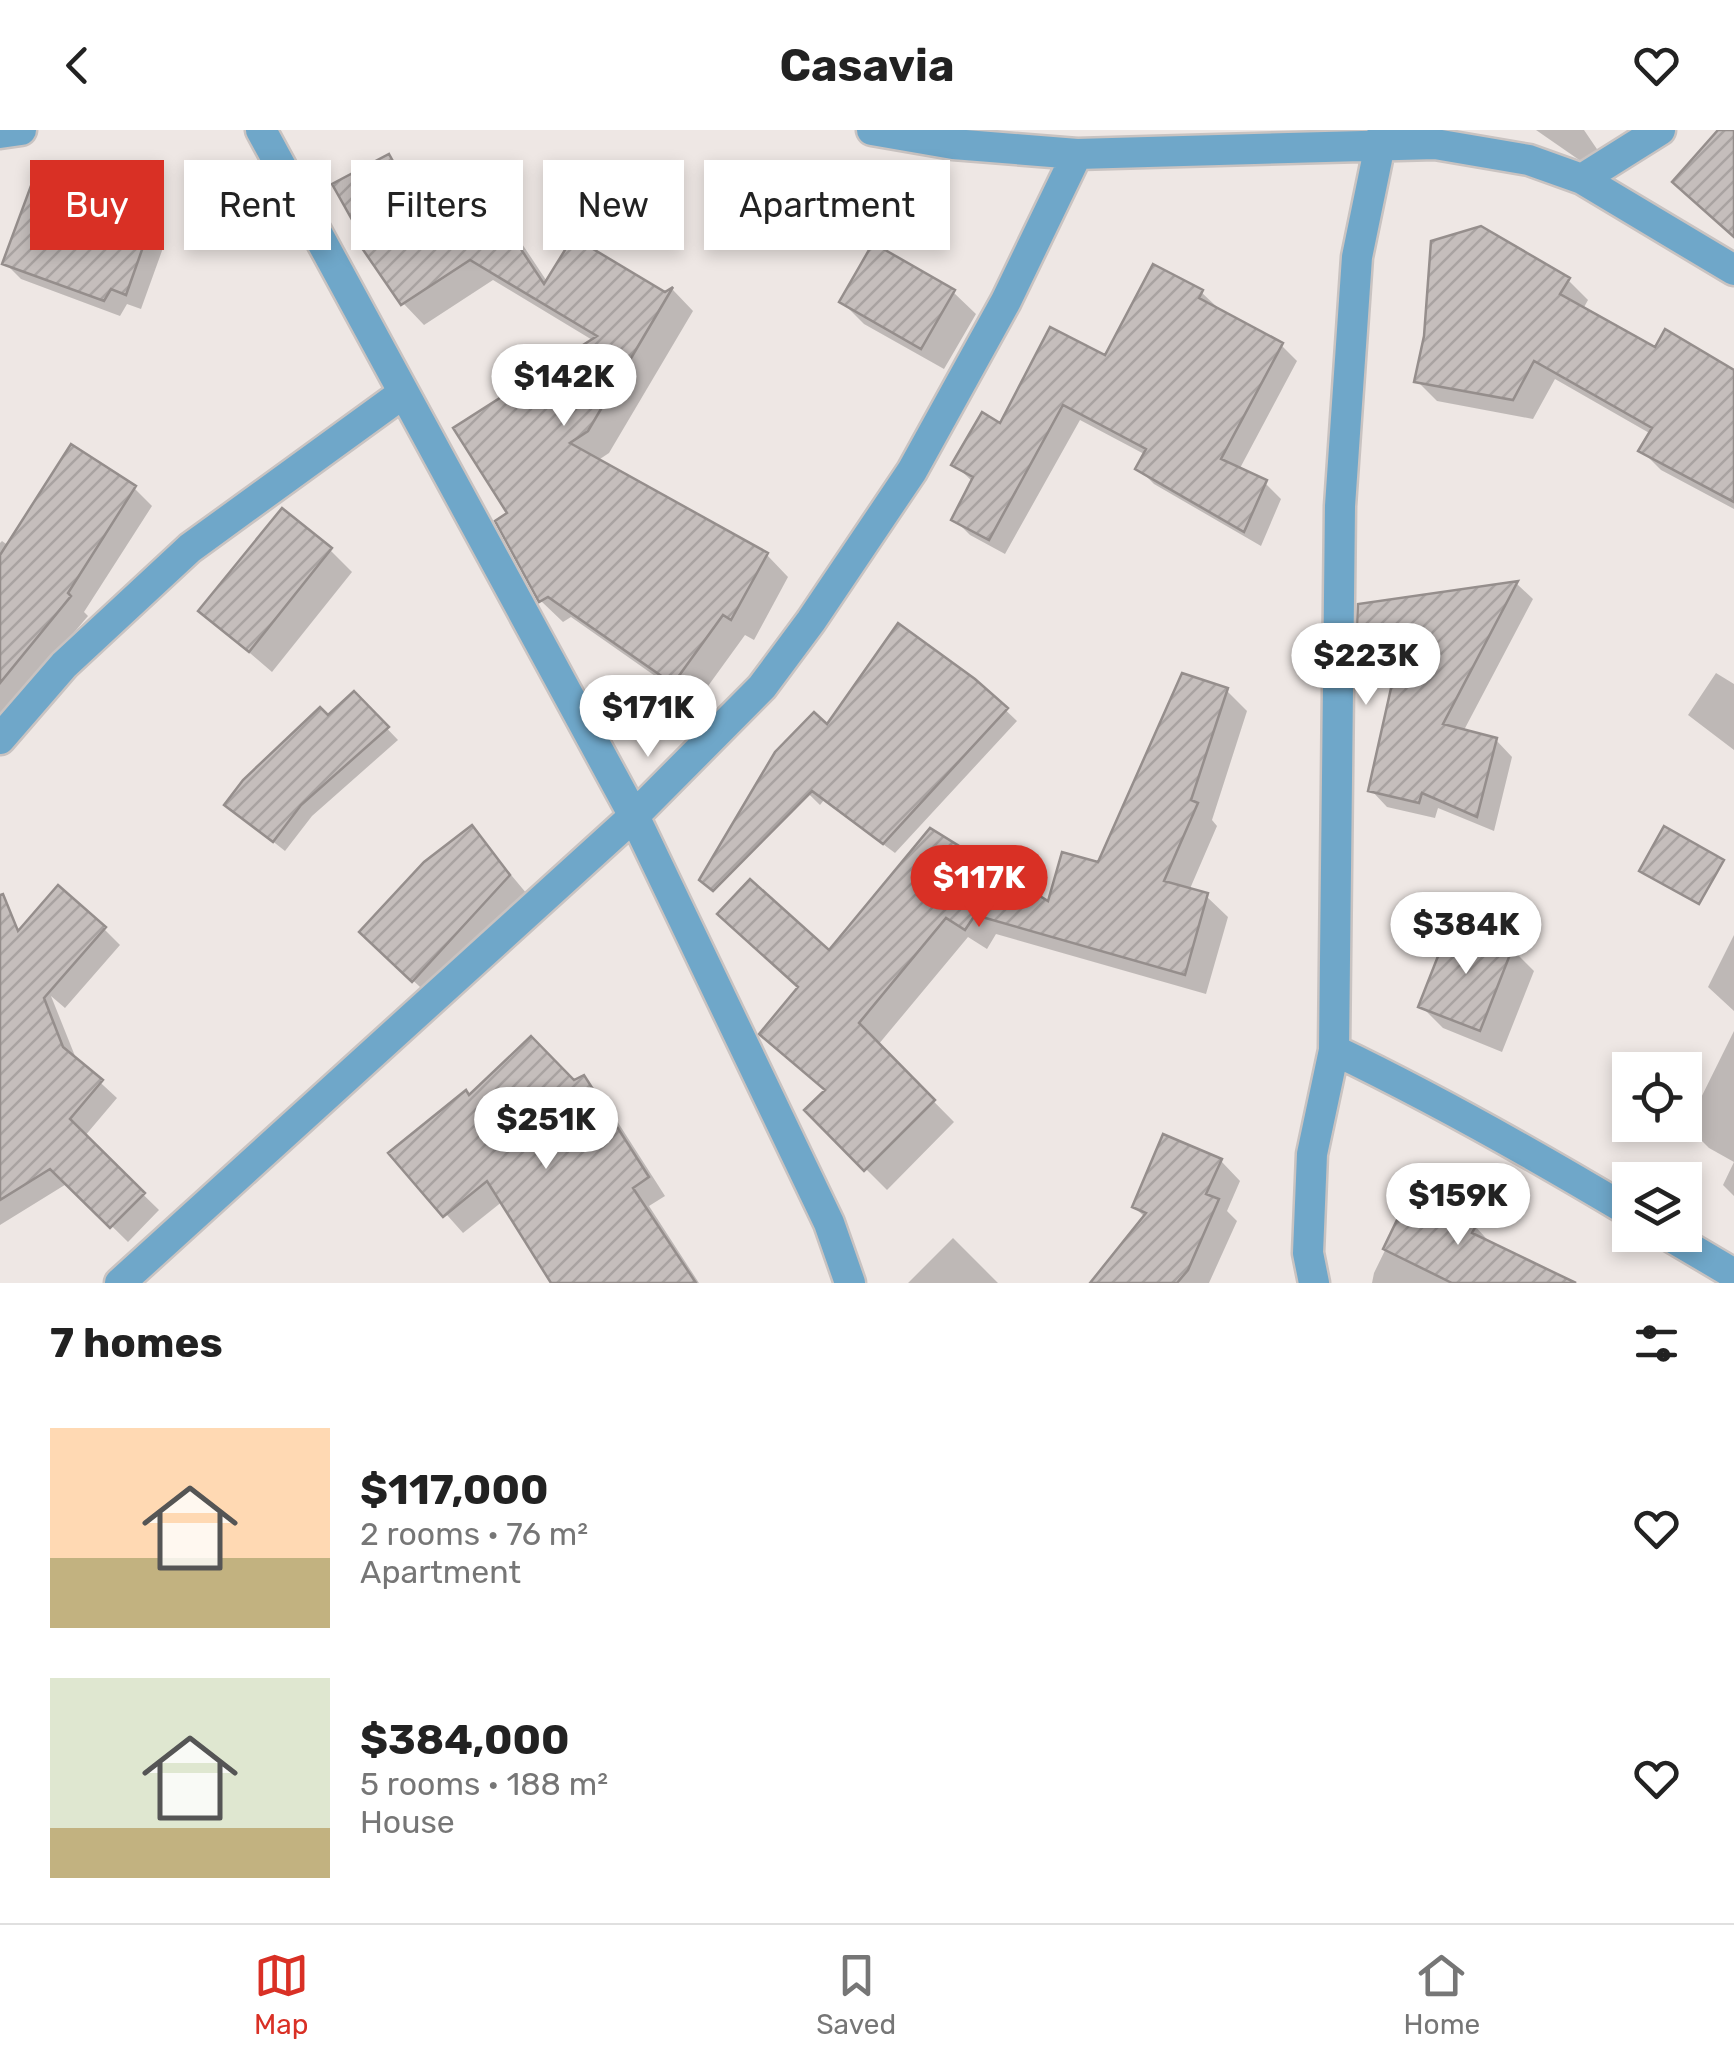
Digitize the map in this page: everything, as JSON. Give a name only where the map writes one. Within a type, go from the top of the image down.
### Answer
[{"type":"street","points":[[0,133],[21,130]]},
{"type":"street","points":[[261,130],[634,816],[828,1223],[850,1283]]},
{"type":"street","points":[[872,130],[953,144],[1077,154],[1380,138],[1488,152],[1529,160],[1582,179],[1734,270]]},
{"type":"street","points":[[1582,179],[1660,130]]},
{"type":"street","points":[[1314,1283],[1308,1253],[1312,1154],[1334,1050],[1340,506],[1357,257],[1380,138]]},
{"type":"street","points":[[120,1283],[634,816],[762,687],[912,471],[969,372],[1077,154]]},
{"type":"street","points":[[0,739],[64,664],[190,548],[402,394]]},
{"type":"street","points":[[1334,1050],[1508,1140],[1612,1201]]},
{"type":"street","points":[[1697,1252],[1734,1274]]},
{"type":"building","points":[[1718,130],[1734,130],[1734,237],[1672,182]]},
{"type":"building","points":[[351,174],[351,218],[332,184]]},
{"type":"building","points":[[30,188],[30,250],[142,250],[126,295],[111,289],[104,301],[2,264]]},
{"type":"building","points":[[1481,226],[1570,278],[1560,294],[1655,347],[1665,329],[1734,370],[1734,502],[1638,451],[1652,428],[1534,361],[1513,400],[1414,382],[1424,336],[1431,241]]},
{"type":"building","points":[[363,250],[522,250],[544,284],[565,250],[595,250],[665,292],[673,287],[588,431],[570,443],[768,553],[731,620],[723,615],[673,684],[548,597],[539,602],[495,521],[507,513],[453,428],[597,336],[470,260],[401,305]]},
{"type":"building","points":[[869,250],[885,250],[955,290],[921,349],[839,302]]},
{"type":"building","points":[[1153,264],[1203,290],[1199,298],[1283,343],[1221,459],[1267,480],[1244,532],[1135,469],[1146,449],[1063,405],[989,540],[951,520],[973,477],[951,465],[982,412],[1000,423],[1050,327],[1105,355]]},
{"type":"building","points":[[71,444],[136,486],[68,593],[71,596],[0,683],[0,555]]},
{"type":"building","points":[[282,508],[332,548],[249,652],[198,611]]},
{"type":"building","points":[[1518,581],[1443,724],[1497,738],[1477,817],[1422,793],[1419,803],[1368,791],[1400,648],[1357,625],[1358,604]]},
{"type":"building","points":[[898,623],[1008,708],[883,844],[812,791],[713,891],[699,880],[775,752],[814,712],[827,724]]},
{"type":"building","points":[[1182,673],[1228,688],[1191,800],[1198,803],[1164,881],[1208,893],[1185,975],[975,915],[965,930],[946,918],[859,1023],[935,1100],[864,1171],[804,1110],[825,1090],[759,1034],[798,987],[717,914],[750,879],[829,950],[930,828],[1048,901],[1062,852],[1098,862]]},
{"type":"building","points":[[354,691],[389,727],[301,805],[273,842],[224,805],[243,780],[320,707],[328,715]]},
{"type":"building","points":[[472,825],[510,875],[412,982],[359,932],[424,862]]},
{"type":"building","points":[[1664,826],[1724,860],[1699,904],[1639,871]]},
{"type":"building","points":[[58,885],[106,927],[44,998],[63,1047],[103,1080],[70,1119],[145,1193],[110,1228],[50,1169],[0,1200],[0,895],[3,894],[18,931]]},
{"type":"building","points":[[1451,923],[1513,947],[1480,1031],[1418,1007]]},
{"type":"building","points":[[531,1036],[574,1080],[584,1075],[649,1177],[633,1188],[696,1283],[551,1283],[487,1181],[443,1217],[388,1153],[466,1090],[469,1095]]},
{"type":"building","points":[[1163,1134],[1222,1159],[1206,1194],[1219,1199],[1188,1270],[1177,1283],[1090,1283],[1146,1213],[1132,1207]]},
{"type":"building","points":[[1411,1191],[1477,1224],[1472,1233],[1576,1283],[1452,1283],[1383,1249]]}]
